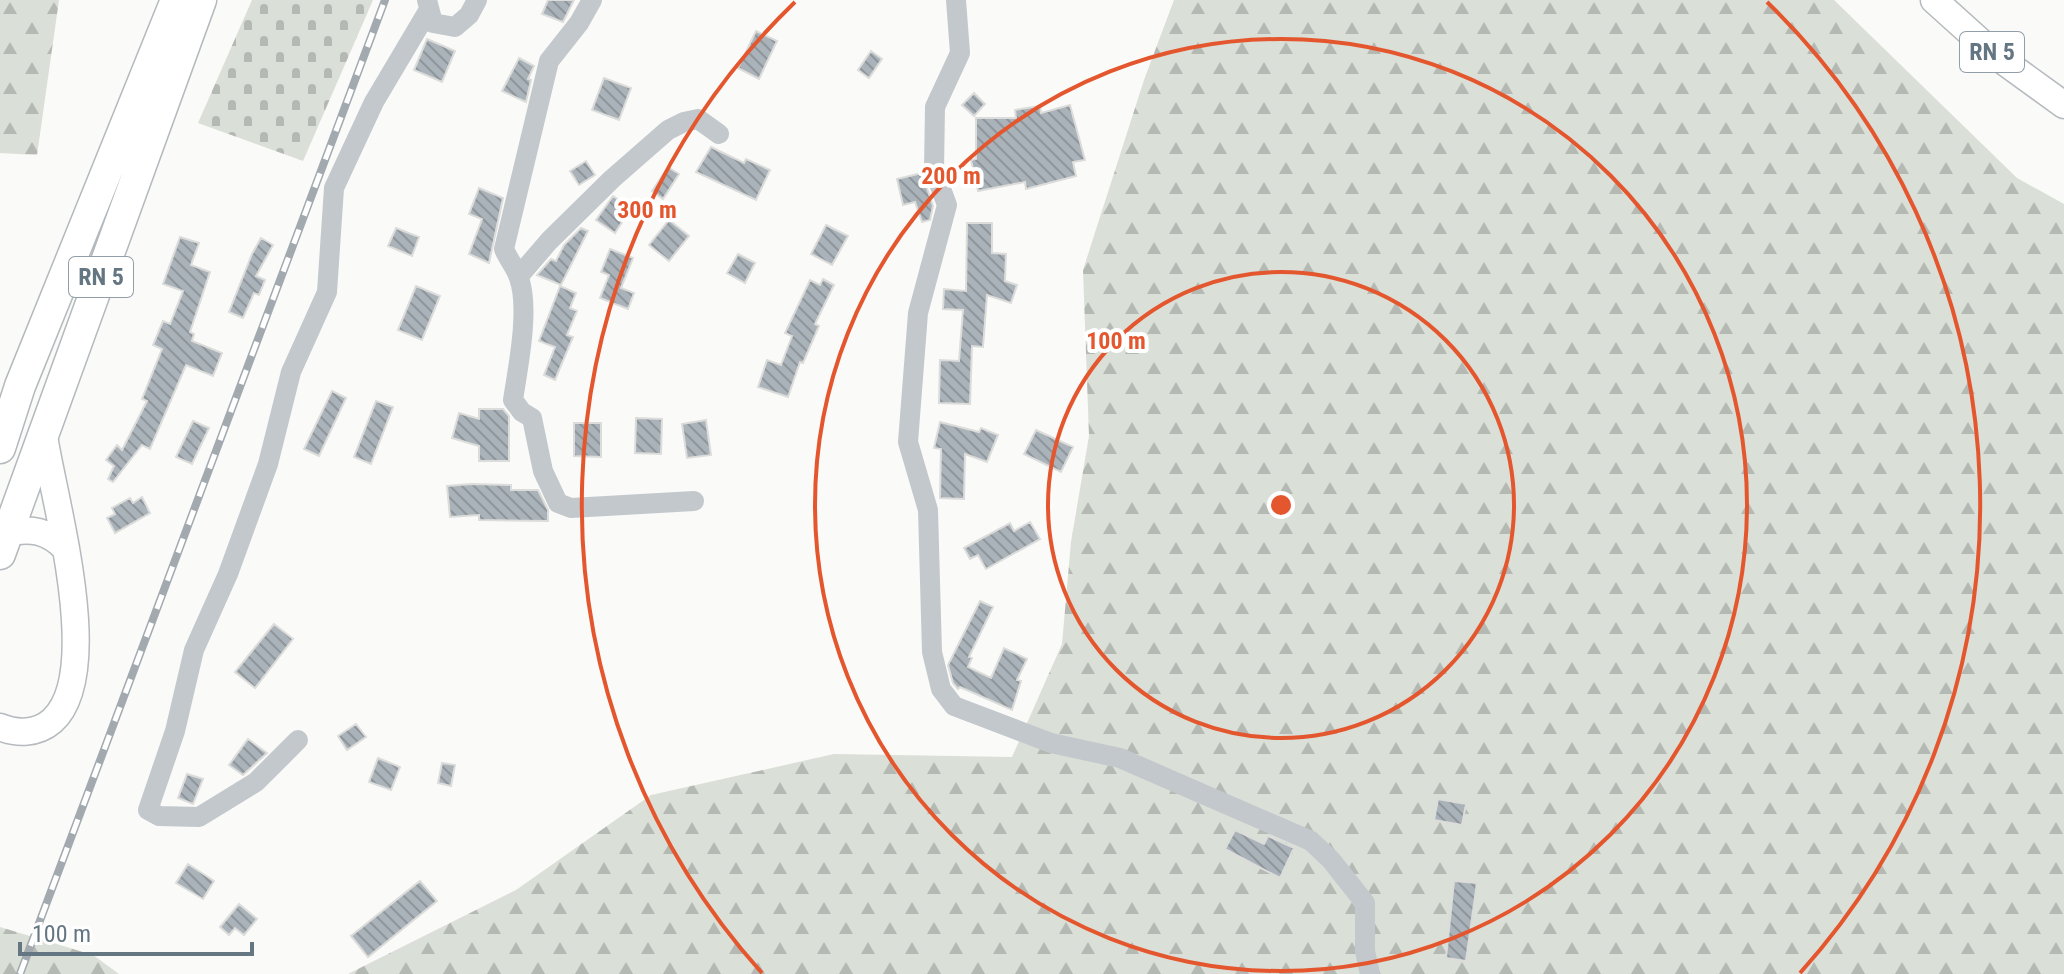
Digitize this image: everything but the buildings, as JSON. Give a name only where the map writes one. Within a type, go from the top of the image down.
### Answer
[{"type":"highway","name":"RN 5","points":[[0,448],[20,386],[176,0]]},
{"type":"highway","name":"RN 5","points":[[4,543],[201,0]]},
{"type":"main road","name":"RN 5","points":[[1934,0],[1995,55],[2064,105]]},
{"type":"main road","points":[[1964,27],[2064,83]]},
{"type":"main road","points":[[0,413],[20,386]]},
{"type":"main road","points":[[0,727],[28,732],[45,727],[58,716],[73,684],[77,660],[66,549],[44,436]]},
{"type":"main road","points":[[4,543],[29,529],[50,535],[66,549]]},
{"type":"street","points":[[427,6],[433,23],[455,27],[469,15],[477,0]]},
{"type":"street","points":[[592,0],[579,23],[549,61],[504,249],[519,276],[522,297],[521,351],[513,400],[522,412],[532,418],[543,471],[558,503],[571,508],[694,501]]},
{"type":"street","points":[[956,0],[960,53],[935,107],[934,170],[947,205],[918,313],[908,442],[928,510],[932,652],[941,689],[954,706],[1051,743],[1120,758],[1311,841],[1331,860],[1365,903],[1365,951],[1370,974]]},
{"type":"street","points":[[298,740],[256,782],[199,817],[159,816],[148,810],[175,731],[194,650],[228,574],[268,464],[291,372],[327,292],[334,188],[374,102],[427,6]]},
{"type":"street","points":[[519,276],[549,241],[612,179],[668,130],[698,119],[719,134]]},
{"type":"green space","points":[[0,0],[59,0],[37,155],[0,153]]},
{"type":"green space","points":[[252,0],[373,0],[303,161],[198,123]]},
{"type":"green space","points":[[1174,0],[1834,0],[2017,178],[2064,204],[2064,974],[348,974],[516,890],[651,795],[834,754],[1012,757],[1062,644],[1071,542],[1089,436],[1083,270],[1144,80]]},
{"type":"green space","points":[[0,927],[93,955],[119,974],[0,974]]},
{"type":"railway","points":[[20,974],[385,0]]}]
